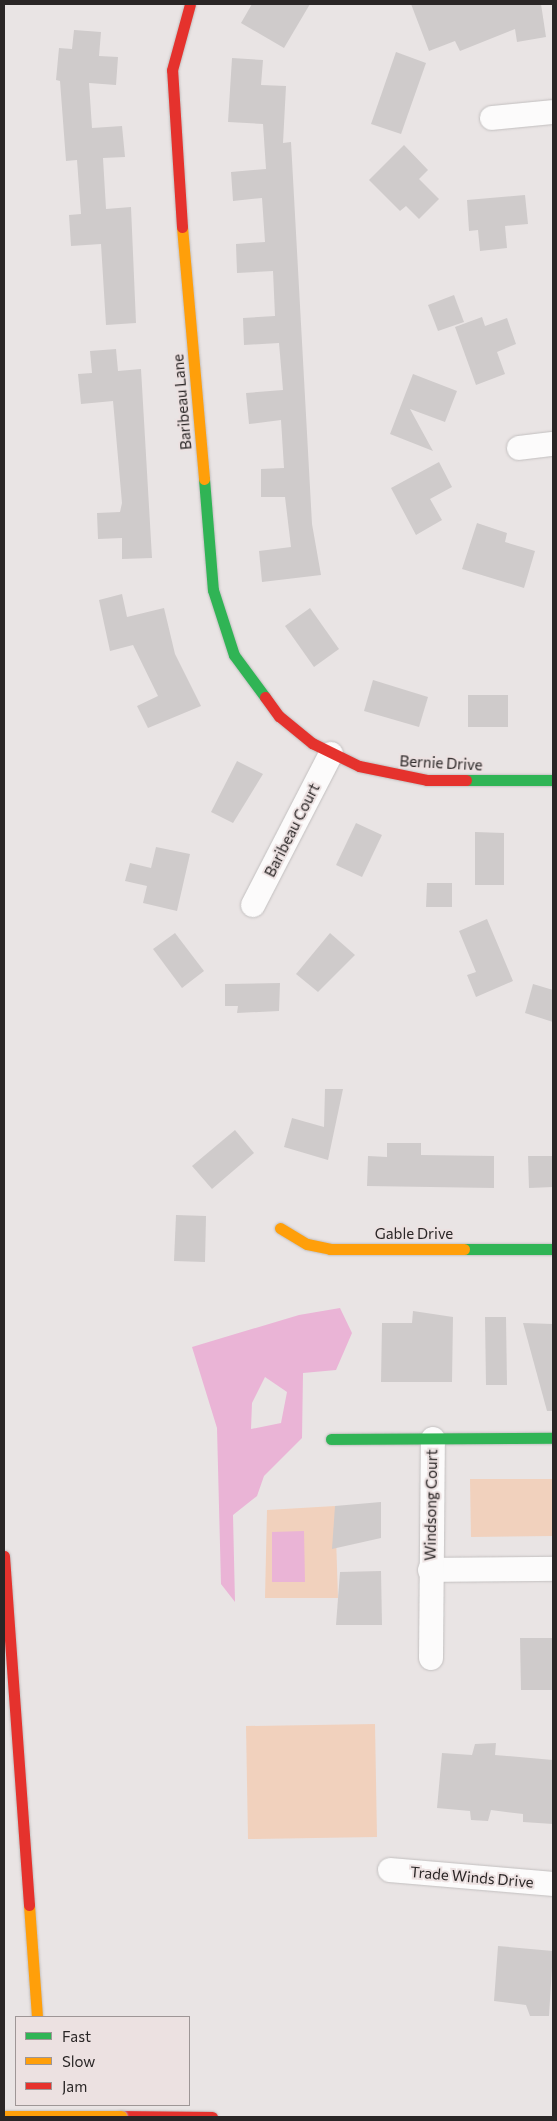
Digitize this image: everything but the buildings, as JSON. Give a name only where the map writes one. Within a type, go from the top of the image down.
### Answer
[{"type":"main road","name":"Baribeau Lane","points":[[190,4],[172,70],[172,103],[214,597],[234,655],[261,697],[304,737],[331,754]]},
{"type":"main road","name":"Bernie Drive","points":[[331,754],[368,770],[418,780],[553,780]]},
{"type":"main road","name":"Gable Drive","points":[[280,1228],[306,1244],[330,1249],[553,1249]]},
{"type":"main road","name":"Windsong Court","points":[[331,1439],[553,1438]]},
{"type":"main road","points":[[4,1556],[37,2016]]},
{"type":"main road","points":[[4,2116],[212,2117]]},
{"type":"street","points":[[492,118],[553,112]]},
{"type":"street","points":[[519,448],[553,444]]},
{"type":"street","name":"Baribeau Court","points":[[253,905],[331,754]]},
{"type":"street","name":"Windsong Court","points":[[432,1658],[430,1570],[433,1439]]},
{"type":"street","points":[[430,1570],[553,1569]]},
{"type":"street","name":"Trade Winds Drive","points":[[390,1870],[553,1884]]},
{"type":"shaded area","points":[[340,1308],[352,1333],[336,1370],[303,1373],[302,1438],[264,1476],[257,1496],[233,1515],[235,1602],[221,1584],[217,1428],[192,1347],[299,1315]],"holes":[[[265,1377],[287,1392],[281,1423],[251,1429],[252,1403]]]},
{"type":"shaded area","points":[[470,1479],[553,1479],[553,1536],[471,1537]]},
{"type":"shaded area","points":[[335,1506],[338,1598],[265,1598],[267,1510]]},
{"type":"shaded area","points":[[304,1531],[305,1582],[272,1582],[272,1532]]},
{"type":"shaded area","points":[[375,1724],[377,1837],[248,1839],[246,1726]]},
{"type":"traffic: fast","points":[[204,479],[213,590],[234,655],[265,697]]},
{"type":"traffic: fast","points":[[466,780],[553,780]]},
{"type":"traffic: fast","points":[[464,1249],[553,1249]]},
{"type":"traffic: fast","points":[[331,1439],[553,1438]]},
{"type":"traffic: slow","points":[[182,227],[204,479]]},
{"type":"traffic: slow","points":[[280,1228],[307,1244],[330,1249],[464,1249]]},
{"type":"traffic: slow","points":[[29,1905],[37,2016]]},
{"type":"traffic: slow","points":[[4,2116],[121,2116]]},
{"type":"traffic: jam","points":[[182,227],[172,70],[190,4]]},
{"type":"traffic: jam","points":[[265,697],[279,716],[312,743],[359,766],[427,780],[466,780]]},
{"type":"traffic: jam","points":[[4,1556],[29,1905]]},
{"type":"traffic: jam","points":[[121,2116],[212,2117]]}]
